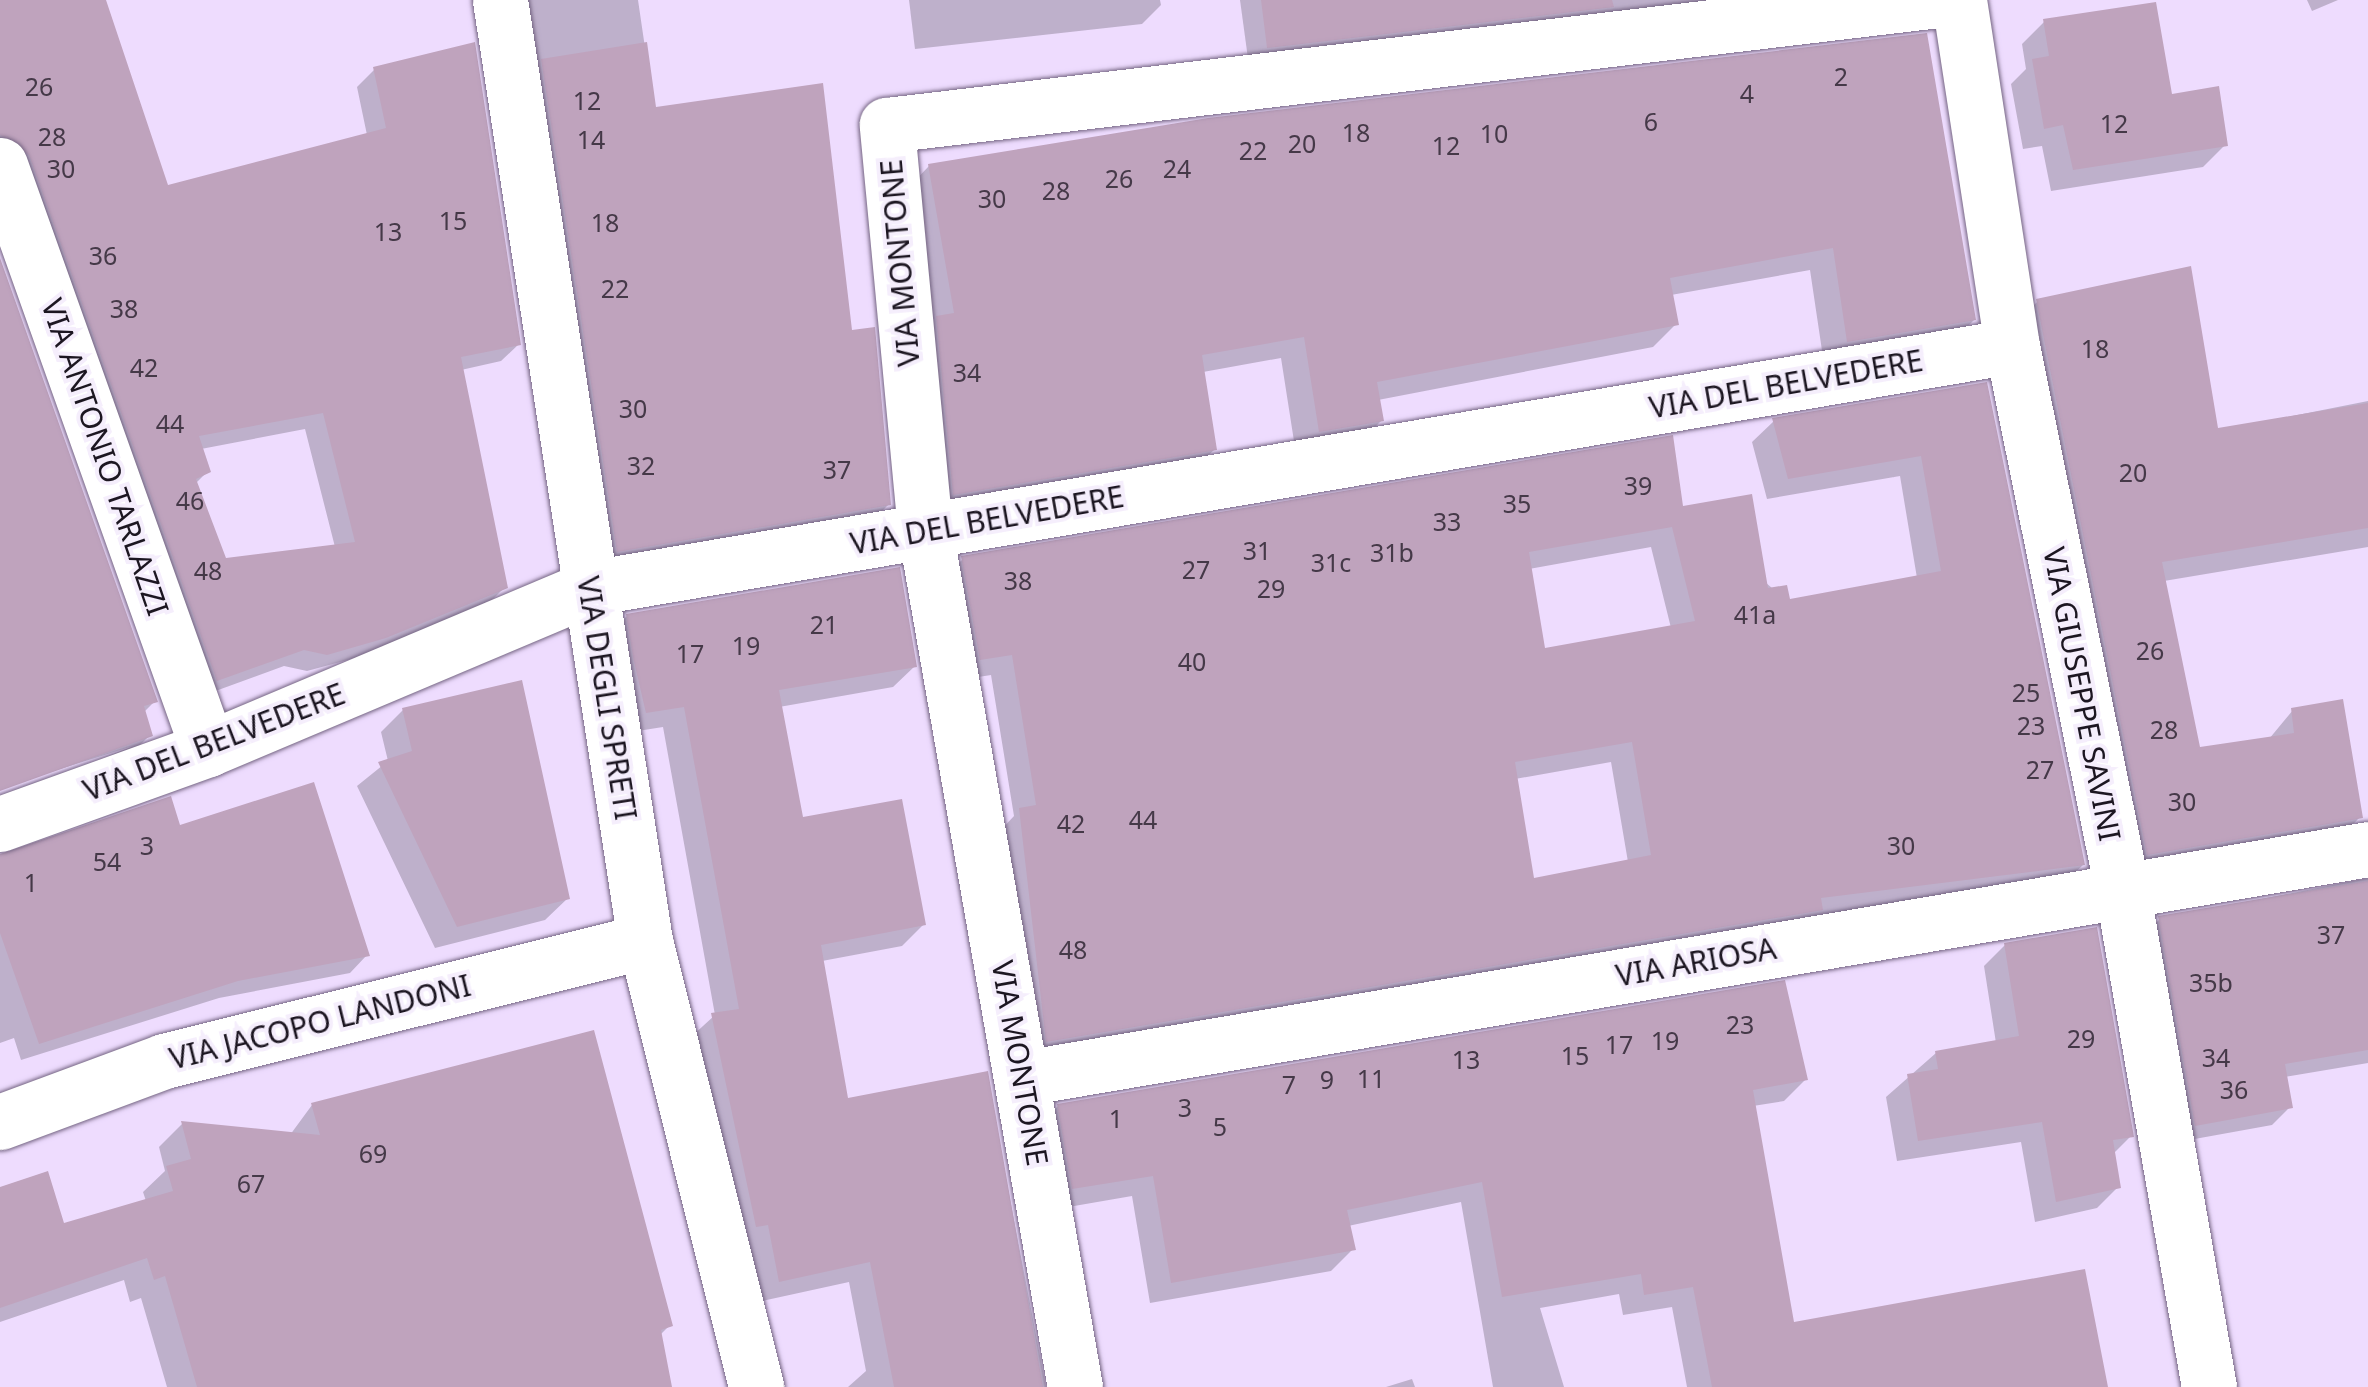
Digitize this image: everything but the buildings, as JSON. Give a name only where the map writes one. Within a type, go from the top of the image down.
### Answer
[{"type":"street","name":"VIA DEGLI SPRETI","points":[[500,0],[645,941],[756,1387]]},
{"type":"street","name":"VIA MONTONE","points":[[1075,1387],[926,530],[887,125],[1939,0]]},
{"type":"street","name":"VIA GIUSEPPE SAVINI","points":[[1959,0],[2012,346],[2122,889],[2209,1387]]},
{"type":"street","name":"VIA ANTONIO TARLAZZI","points":[[0,166],[208,749]]},
{"type":"street","name":"VIA DEL BELVEDERE","points":[[0,824],[208,749],[590,588],[2012,346]]},
{"type":"street","name":"VIA ARIOSA","points":[[1023,1078],[2368,849]]},
{"type":"street","name":"VIA JACOPO LANDONI","points":[[0,1122],[164,1061],[645,941]]}]
